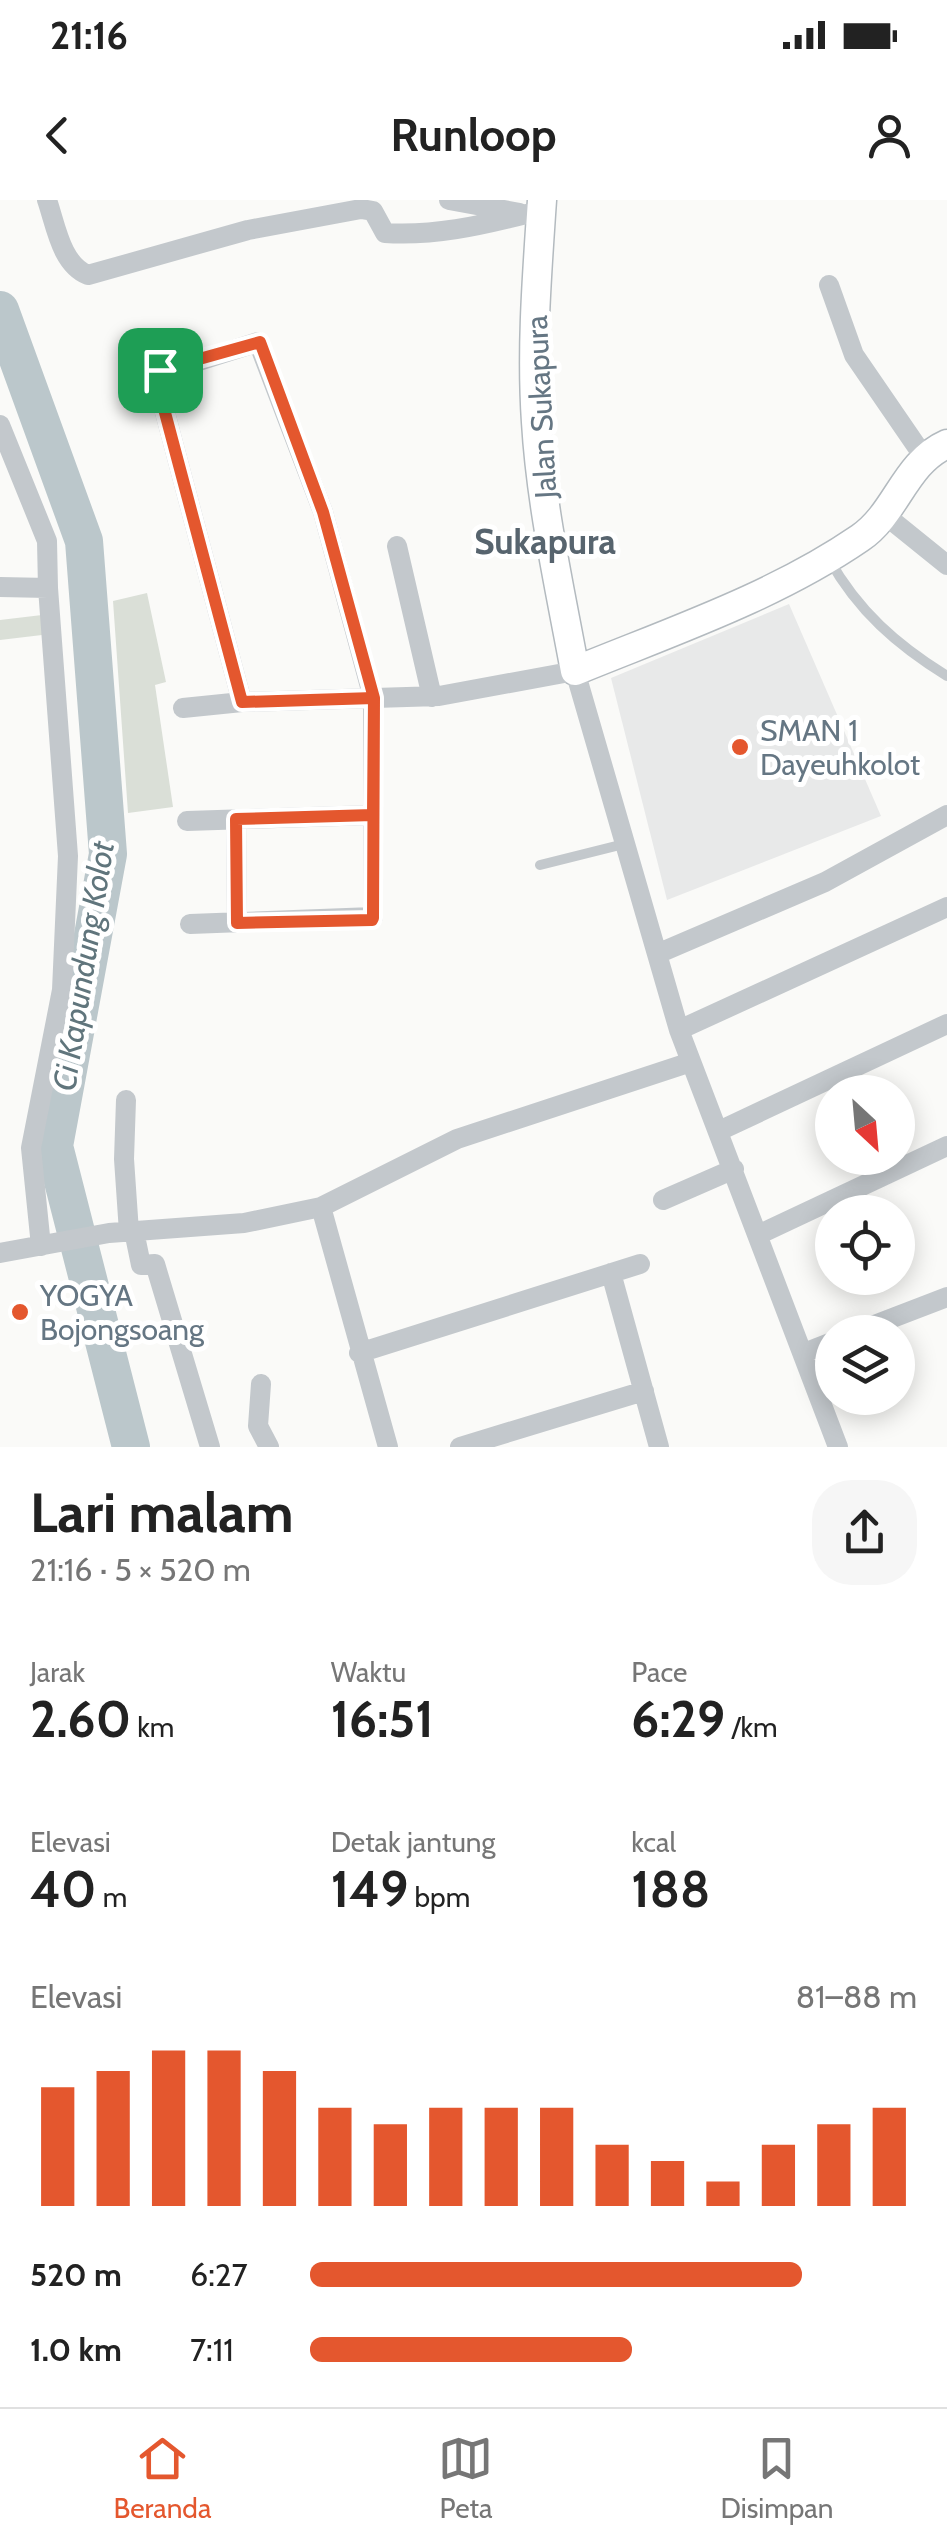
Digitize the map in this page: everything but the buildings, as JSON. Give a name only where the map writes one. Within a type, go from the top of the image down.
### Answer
[{"type":"street","points":[[47,200],[74,270],[88,275],[248,230],[361,210],[373,212],[385,234],[402,234],[462,230],[536,210]]},
{"type":"street","points":[[449,200],[536,210]]},
{"type":"street","name":"Jalan Sukapura","points":[[536,210],[536,421],[544,495],[575,671]]},
{"type":"street","points":[[183,708],[242,702],[432,697],[494,689],[575,671],[844,548],[884,514],[935,451],[854,355],[829,285]]},
{"type":"street","points":[[190,924],[372,920],[374,698],[323,512],[258,342],[160,370],[155,375],[242,702]]},
{"type":"street","points":[[0,426],[47,541],[68,856],[62,990],[31,1148],[50,1245]]},
{"type":"street","points":[[884,514],[947,564]]},
{"type":"street","points":[[397,546],[432,697]]},
{"type":"street","points":[[0,588],[48,588]]},
{"type":"street","points":[[575,671],[679,1030],[760,1234],[838,1447]]},
{"type":"street","points":[[187,821],[373,815]]},
{"type":"street","points":[[657,954],[825,882],[947,815]]},
{"type":"street","points":[[236,819],[237,923]]},
{"type":"street","points":[[679,1030],[947,907]]},
{"type":"street","points":[[719,1131],[947,1024]]},
{"type":"street","points":[[0,1253],[124,1232],[244,1223],[321,1206],[457,1139],[691,1062]]},
{"type":"street","points":[[126,1100],[124,1232],[141,1265],[154,1264],[210,1447]]},
{"type":"street","points":[[760,1234],[947,1146]]},
{"type":"street","points":[[663,1200],[734,1169]]},
{"type":"street","points":[[321,1206],[359,1354],[388,1447]]},
{"type":"street","points":[[359,1354],[640,1264]]},
{"type":"street","points":[[612,1273],[659,1447]]},
{"type":"street","points":[[900,1315],[947,1297]]},
{"type":"street","points":[[804,1353],[815,1349]]},
{"type":"street","points":[[261,1384],[258,1426],[269,1447]]},
{"type":"street","points":[[460,1447],[644,1392]]},
{"type":"lane","points":[[844,548],[852,596],[896,644],[947,676]]},
{"type":"lane","points":[[540,865],[625,843]]},
{"type":"shaded area","points":[[147,593],[166,682],[155,685],[173,807],[128,813],[113,601]]},
{"type":"shaded area","name":"SMAN 1 Dayeuhkolot","points":[[789,604],[881,816],[667,900],[611,678]]},
{"type":"shaded area","points":[[42,615],[42,635],[0,640],[0,620]]},
{"type":"waterway","name":"Ci Kapundung Kolot","points":[[0,310],[84,541],[108,854],[54,1146],[131,1447]]},
{"type":"place","name":"SMAN 1 Dayeuhkolot","points":[[740,747]]},
{"type":"place","name":"YOGYA Bojongsoang","points":[[20,1312]]},
{"type":"district","name":"Sukapura","points":[[545,541]]},
{"type":"route","points":[[160,370],[155,375],[242,702],[374,698],[373,918],[372,920],[237,923],[236,819],[373,815],[374,698],[323,512],[260,342],[160,370]]}]
